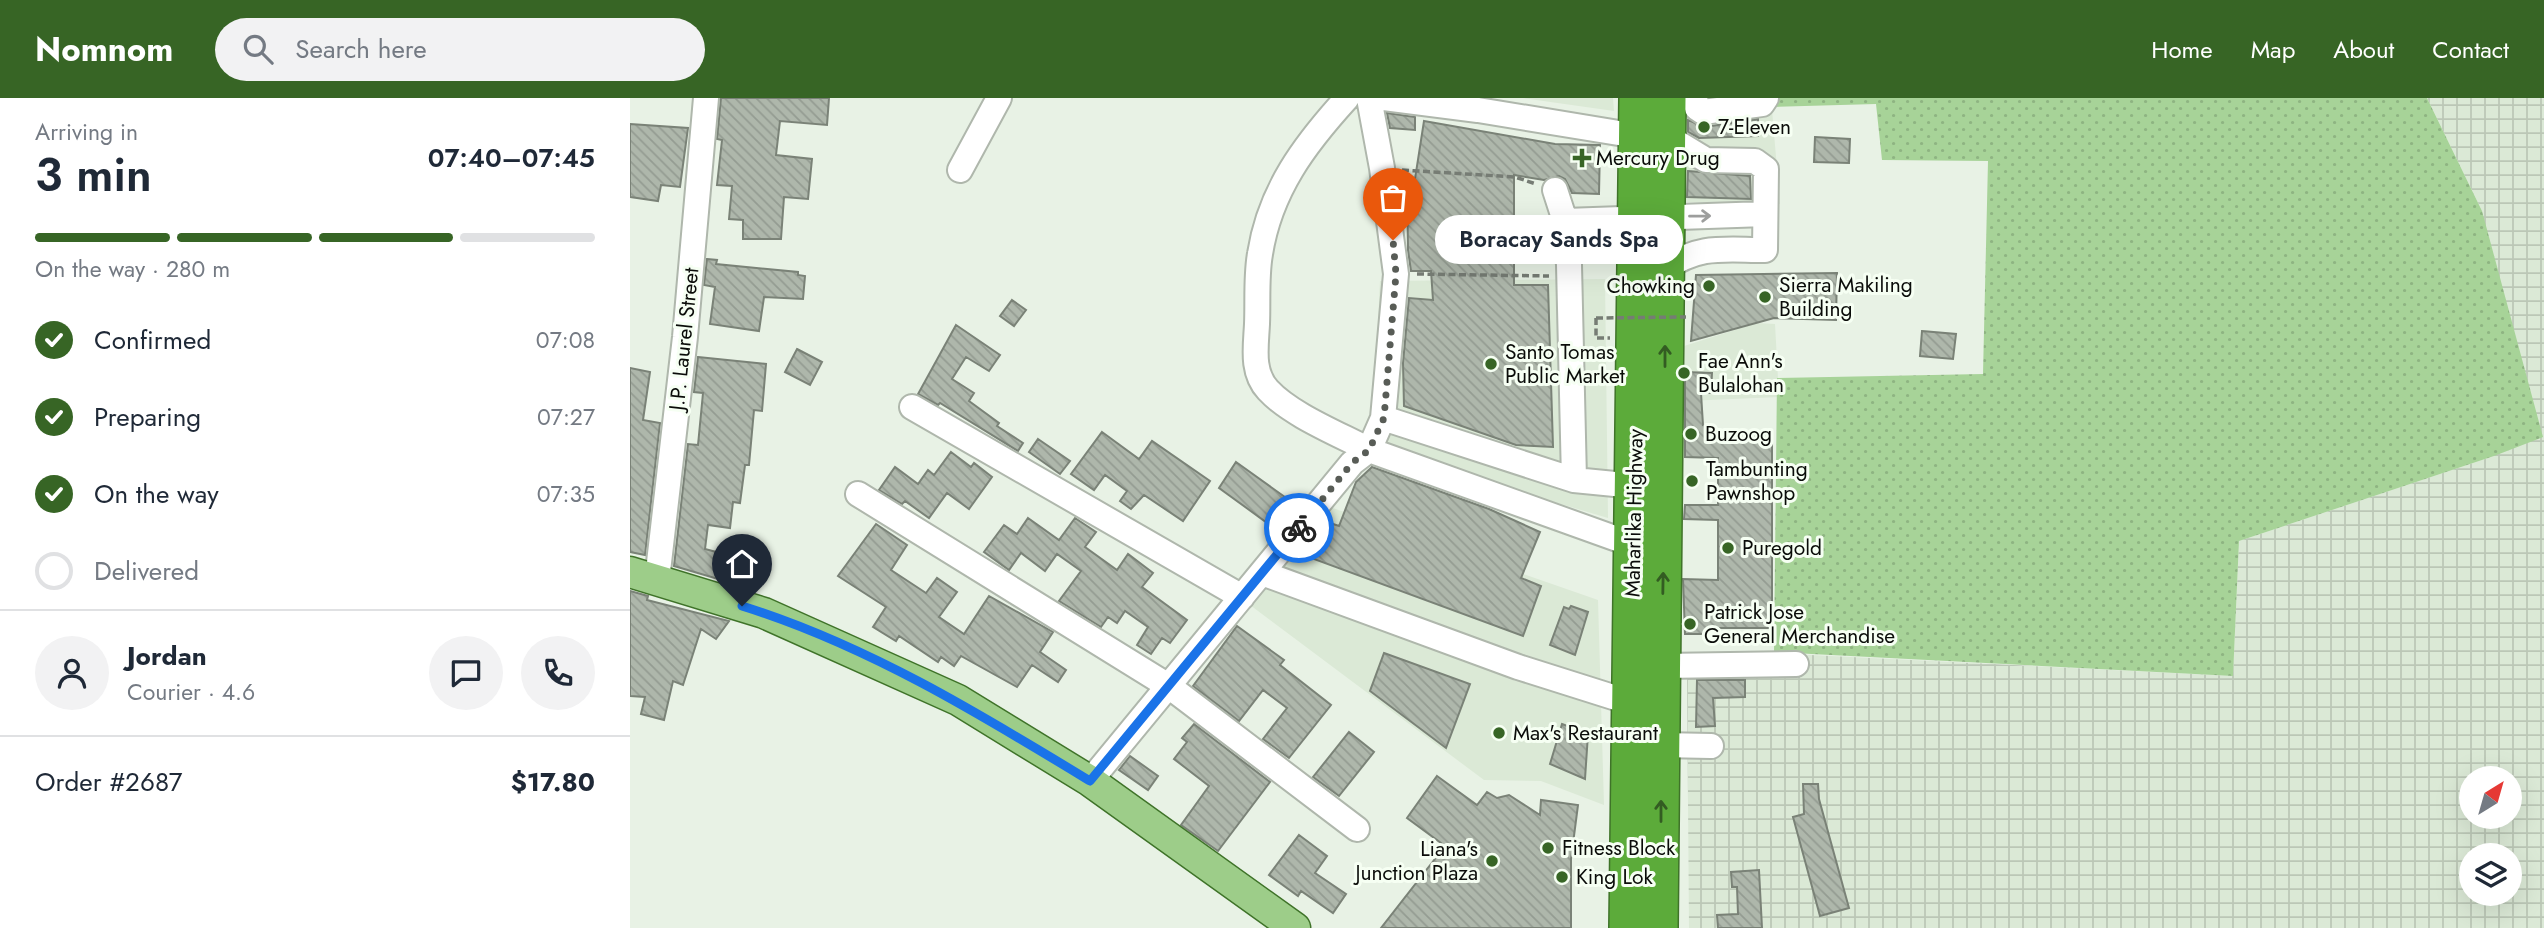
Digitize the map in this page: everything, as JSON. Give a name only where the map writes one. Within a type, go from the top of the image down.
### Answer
[{"type":"highway","name":"Maharlika Highway","points":[[1627,928],[1635,486],[1652,217],[1652,136],[1637,98]]},
{"type":"highway","name":"Maharlika Highway","points":[[1652,136],[1668,98]]},
{"type":"highway","name":"Maharlika Highway","points":[[1652,217],[1665,269],[1660,928]]},
{"type":"main road","points":[[643,576],[764,613],[872,659],[958,700],[1090,781],[1295,928]]},
{"type":"street","name":"J.P. Laurel Street","points":[[643,576],[685,337],[706,98]]},
{"type":"street","points":[[960,170],[999,98]]},
{"type":"street","points":[[1347,98],[1306,144],[1277,193],[1260,254],[1255,365],[1267,390],[1301,413],[1369,450],[1634,545]]},
{"type":"street","points":[[1090,781],[1352,463],[1369,450],[1384,418],[1396,274],[1382,168],[1369,98]]},
{"type":"street","points":[[1384,98],[1450,103],[1652,136],[1706,160],[1755,161],[1766,169],[1765,250],[1705,250],[1684,255],[1665,269]]},
{"type":"street","points":[[1695,98],[1697,108],[1703,111],[1762,104],[1766,98]]},
{"type":"street","points":[[1555,190],[1565,221],[1569,276],[1574,480]]},
{"type":"street","points":[[1565,221],[1765,214]]},
{"type":"street","points":[[912,407],[1242,597]]},
{"type":"street","points":[[1384,418],[1574,480],[1635,486]]},
{"type":"street","points":[[858,494],[1170,687],[1357,829]]},
{"type":"street","points":[[1262,573],[1518,667],[1632,703]]},
{"type":"street","points":[[1662,666],[1796,664]]},
{"type":"street","points":[[1661,745],[1711,746]]},
{"type":"path","points":[[1382,168],[1515,177],[1555,190]]},
{"type":"path","points":[[1396,274],[1569,276]]},
{"type":"path","points":[[1596,338],[1596,318],[1686,317]]},
{"type":"shaded area","points":[[1523,98],[1613,98],[1614,111]]},
{"type":"shaded area","points":[[1682,98],[1771,98],[1780,204],[1684,202]]},
{"type":"shaded area","points":[[2427,98],[2544,98],[2544,928],[1689,928],[1687,673],[1790,654],[2233,676],[2239,541],[2494,456],[2482,211]]},
{"type":"shaded area","name":"Santo Tomas Public Market","points":[[1605,279],[1608,518],[1372,448],[1380,281]]},
{"type":"shaded area","points":[[1757,323],[1775,324],[1779,397],[1686,401],[1684,346]]},
{"type":"shaded area","points":[[1324,505],[1598,600],[1604,805],[1541,781],[1484,780],[1246,602]]},
{"type":"green space","points":[[1771,98],[2427,98],[2482,211],[2543,437],[2494,456],[2239,541],[2233,676],[1774,652],[1777,378],[1983,374],[1988,161],[1882,160],[1876,104],[1772,107]]},
{"type":"building","points":[[721,98],[829,98],[827,125],[780,121],[776,155],[812,159],[808,199],[784,197],[781,239],[743,239],[743,220],[729,219],[732,186],[717,185],[722,140],[717,139]]},
{"type":"building","points":[[1387,113],[1415,117],[1415,130],[1390,128]]},
{"type":"building","points":[[1758,119],[1758,136],[1699,138],[1688,132],[1688,120],[1705,127]]},
{"type":"building","points":[[1424,121],[1555,144],[1600,145],[1599,194],[1572,193],[1565,179],[1559,176],[1544,180],[1514,175],[1514,285],[1548,285],[1553,447],[1516,445],[1404,406],[1403,363],[1409,298],[1433,300],[1431,271],[1411,271],[1408,250],[1407,179],[1415,179]]},
{"type":"building","points":[[630,124],[688,128],[680,187],[661,185],[658,201],[630,197]]},
{"type":"building","points":[[1815,137],[1850,139],[1849,163],[1814,162]]},
{"type":"building","points":[[1688,171],[1750,176],[1751,199],[1687,197]]},
{"type":"building","points":[[707,259],[717,260],[716,264],[798,272],[798,275],[805,276],[803,299],[764,297],[759,331],[710,324],[715,287],[704,285]]},
{"type":"building","name":"Sierra Makiling Building","points":[[1837,273],[1836,320],[1774,318],[1691,341],[1696,275]]},
{"type":"building","points":[[1012,300],[1026,310],[1014,326],[1000,316]]},
{"type":"building","points":[[956,325],[1000,355],[989,371],[966,357],[952,379],[974,393],[969,401],[999,423],[997,426],[1023,443],[1018,451],[940,403],[938,405],[918,394]]},
{"type":"building","points":[[1922,331],[1956,334],[1953,359],[1920,356]]},
{"type":"building","points":[[797,349],[822,362],[810,385],[785,372]]},
{"type":"building","points":[[698,357],[766,364],[762,411],[754,410],[749,465],[745,465],[740,503],[733,502],[730,528],[708,525],[705,549],[724,554],[718,579],[674,566],[688,444],[698,445],[703,393],[694,392]]},
{"type":"building","points":[[630,368],[650,372],[643,420],[660,423],[645,555],[630,552]]},
{"type":"building","name":"Puregold","points":[[1685,372],[1712,373],[1711,393],[1701,393],[1703,425],[1710,425],[1710,433],[1772,433],[1772,628],[1711,628],[1710,634],[1685,634],[1683,579],[1718,580],[1718,520],[1684,519],[1685,505],[1718,505],[1718,458],[1685,457]]},
{"type":"building","points":[[1102,432],[1139,459],[1152,441],[1210,481],[1183,521],[1144,495],[1131,509],[1120,501],[1127,491],[1105,475],[1094,490],[1071,474]]},
{"type":"building","points":[[1038,439],[1070,461],[1060,474],[1029,452]]},
{"type":"building","points":[[951,452],[971,467],[974,463],[992,477],[969,509],[947,493],[929,518],[905,501],[902,504],[879,490],[895,467],[918,484],[928,470],[934,475]]},
{"type":"building","points":[[1236,462],[1289,500],[1270,525],[1219,488]]},
{"type":"building","points":[[1372,467],[1489,509],[1540,532],[1521,578],[1541,586],[1523,636],[1303,555],[1309,538],[1324,521],[1339,526],[1356,482]]},
{"type":"building","points":[[1028,518],[1059,540],[1075,518],[1096,532],[1085,547],[1117,570],[1128,554],[1153,573],[1142,587],[1187,620],[1170,643],[1162,638],[1151,654],[1137,645],[1148,627],[1125,611],[1117,623],[1108,617],[1101,627],[1059,601],[1081,571],[1057,554],[1045,571],[1021,553],[1009,570],[984,552],[1004,525],[1017,534]]},
{"type":"building","points":[[876,524],[907,545],[891,570],[926,593],[937,578],[957,592],[939,617],[964,634],[989,596],[1053,632],[1040,652],[1066,670],[1058,682],[1032,665],[1017,687],[961,656],[954,666],[941,657],[938,662],[899,636],[896,641],[873,627],[886,607],[838,576]]},
{"type":"building","points":[[630,591],[648,596],[647,600],[729,621],[716,639],[701,629],[683,685],[673,681],[664,720],[641,714],[645,697],[630,696]]},
{"type":"building","points":[[1571,606],[1588,612],[1575,655],[1550,645],[1564,607],[1569,609]]},
{"type":"building","points":[[1237,626],[1284,660],[1280,665],[1331,705],[1289,758],[1263,739],[1287,708],[1263,690],[1239,721],[1193,686]]},
{"type":"building","points":[[1384,653],[1470,684],[1446,748],[1370,691]]},
{"type":"building","points":[[1697,680],[1745,680],[1745,697],[1713,698],[1715,726],[1696,727]]},
{"type":"building","points":[[1194,724],[1270,782],[1218,851],[1181,825],[1209,786],[1174,759],[1187,742],[1182,738]]},
{"type":"building","points":[[1562,724],[1588,734],[1585,779],[1550,764]]},
{"type":"building","points":[[1349,732],[1374,752],[1339,796],[1313,777]]},
{"type":"building","points":[[1130,756],[1158,776],[1148,790],[1119,770]]},
{"type":"building","name":"Liana's Junction Plaza","points":[[1437,776],[1477,805],[1487,792],[1497,798],[1509,795],[1540,815],[1541,800],[1578,805],[1571,859],[1571,928],[1381,928],[1445,846],[1407,818]]},
{"type":"building","points":[[1803,784],[1818,784],[1819,799],[1849,908],[1820,916],[1793,817],[1804,814]]},
{"type":"building","points":[[1299,835],[1327,856],[1315,873],[1346,894],[1333,913],[1301,891],[1298,896],[1269,875]]},
{"type":"building","points":[[1759,870],[1762,928],[1718,928],[1717,915],[1738,914],[1737,887],[1732,887],[1731,872]]},
{"type":"way so far","points":[[1299,528],[1352,463],[1369,450],[1384,418],[1396,274],[1393,240]]},
{"type":"place","name":"7-Eleven","points":[[1704,127]]},
{"type":"place","name":"Mercury Drug","points":[[1582,158]]},
{"type":"place","name":"Boracay Sands Spa","points":[[1393,240]]},
{"type":"place","name":"Chowking","points":[[1709,286]]},
{"type":"place","name":"Sierra Makiling Building","points":[[1765,297]]},
{"type":"place","name":"Santo Tomas Public Market","points":[[1491,364]]},
{"type":"place","name":"Fae Ann's Bulalohan","points":[[1684,373]]},
{"type":"place","name":"Buzoog","points":[[1691,434]]},
{"type":"place","name":"Tambunting Pawnshop","points":[[1692,481]]},
{"type":"place","name":"Puregold","points":[[1728,548]]},
{"type":"place","name":"Patrick Jose General Merchandise","points":[[1690,624]]},
{"type":"place","name":"Max's Restaurant","points":[[1499,733]]},
{"type":"place","name":"Fitness Block","points":[[1548,848]]},
{"type":"place","name":"Liana's Junction Plaza","points":[[1492,861]]},
{"type":"place","name":"King Lok","points":[[1562,877]]},
{"type":"route","points":[[742,606],[872,659],[958,700],[1090,781],[1299,528]]}]
